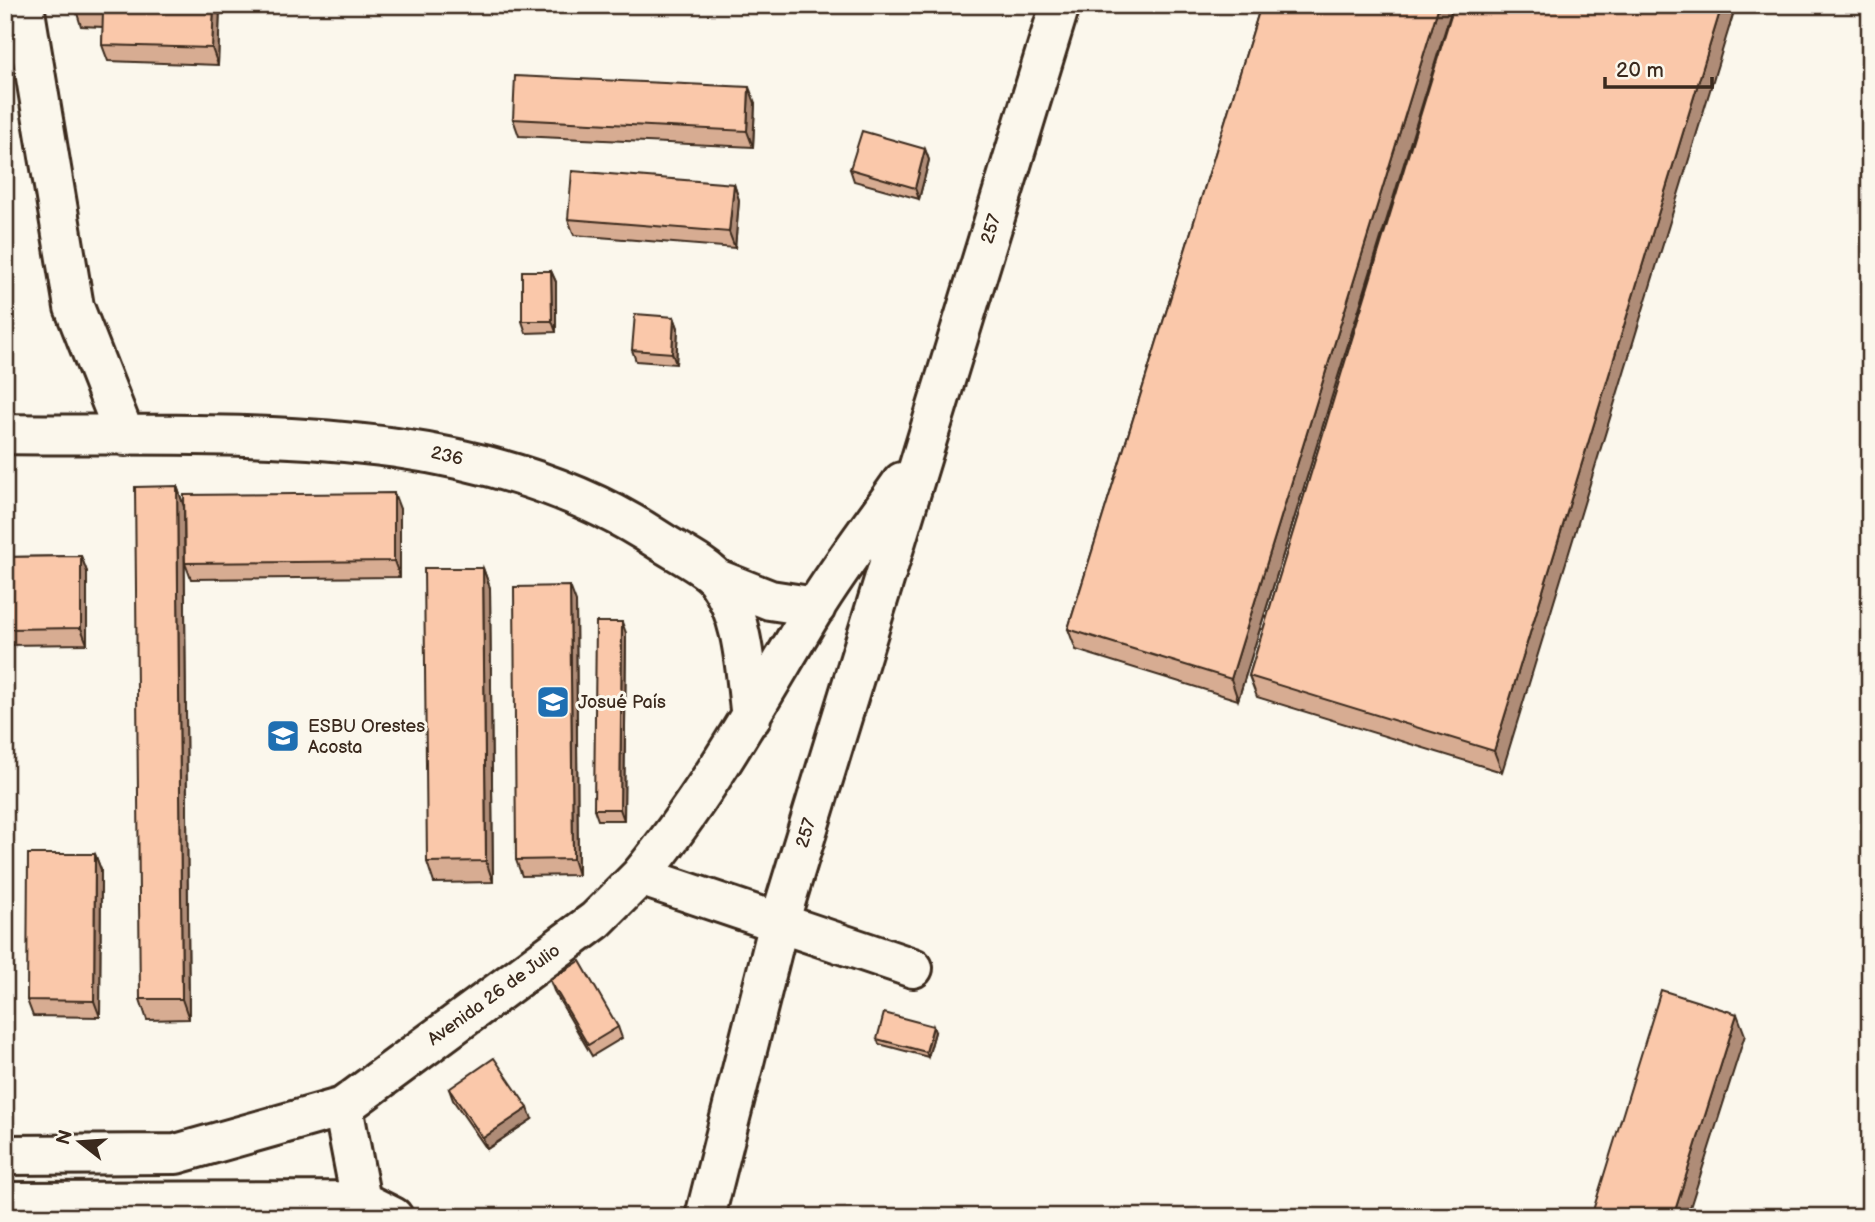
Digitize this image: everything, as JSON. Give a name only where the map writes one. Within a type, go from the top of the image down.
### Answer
[{"type":"street","points":[[24,5],[74,307],[125,436]]},
{"type":"street","name":"257","points":[[705,1217],[779,923],[1060,5]]},
{"type":"street","name":"236","points":[[5,434],[299,438],[425,450],[523,476],[628,520],[717,579],[770,600],[816,607]]},
{"type":"street","name":"257","points":[[751,718],[816,607],[923,453]]},
{"type":"street","points":[[717,579],[740,628],[751,718]]},
{"type":"street","name":"Avenida 26 de Julio","points":[[5,1155],[176,1154],[343,1107],[596,920],[640,876],[676,833],[751,718]]},
{"type":"street","points":[[640,876],[913,968]]},
{"type":"street","points":[[27,1207],[377,1209],[343,1107]]},
{"type":"building","points":[[76,5],[214,5],[212,48],[102,45],[103,11],[76,10]]},
{"type":"building","points":[[1261,5],[1439,5],[1231,679],[1068,629]]},
{"type":"building","points":[[1454,5],[1722,5],[1494,751],[1249,676]]},
{"type":"building","points":[[515,76],[749,87],[747,131],[513,119]]},
{"type":"building","points":[[862,131],[925,149],[915,188],[850,169]]},
{"type":"building","points":[[572,171],[734,184],[729,232],[568,219]]},
{"type":"building","points":[[522,271],[551,271],[552,321],[522,321]]},
{"type":"building","points":[[635,314],[674,317],[672,353],[632,350]]},
{"type":"building","points":[[177,486],[182,999],[140,999],[135,487]]},
{"type":"building","points":[[394,493],[394,561],[185,563],[184,495]]},
{"type":"building","points":[[81,556],[81,628],[5,629],[5,557]]},
{"type":"building","points":[[424,568],[483,568],[486,861],[427,862]]},
{"type":"building","points":[[570,586],[573,859],[516,860],[514,587]]},
{"type":"building","points":[[596,622],[622,622],[620,809],[594,809]]},
{"type":"building","points":[[28,854],[95,854],[94,1001],[27,1000]]},
{"type":"building","points":[[580,961],[618,1027],[588,1045],[550,980]]},
{"type":"building","points":[[1661,990],[1737,1014],[1673,1217],[1591,1217]]},
{"type":"building","points":[[884,1013],[933,1026],[926,1052],[877,1039]]},
{"type":"building","points":[[494,1058],[528,1108],[483,1138],[449,1089]]},
{"type":"place","name":"Josué País","points":[[553,702]]},
{"type":"place","name":"ESBU Orestes Acosta","points":[[283,736]]}]
